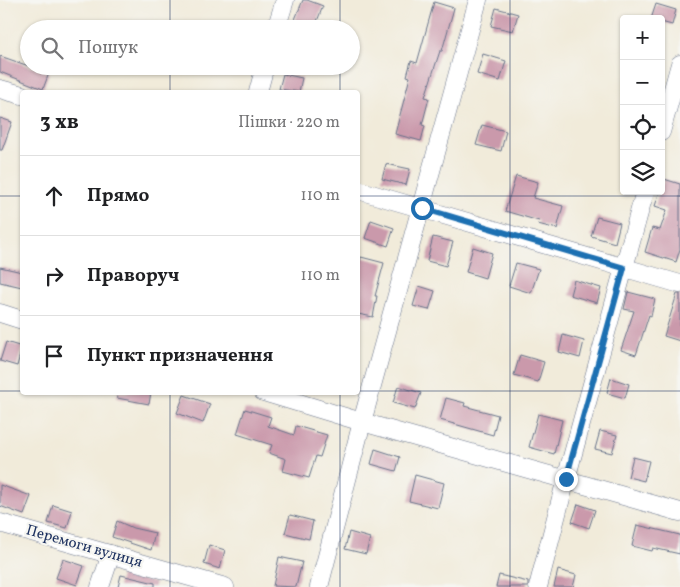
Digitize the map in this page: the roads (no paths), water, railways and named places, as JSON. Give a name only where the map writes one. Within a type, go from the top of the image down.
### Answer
[{"type":"street","points":[[279,20],[285,0]]},
{"type":"street","points":[[319,587],[362,422],[478,0]]},
{"type":"street","points":[[665,118],[680,64]]},
{"type":"street","points":[[259,90],[263,75]]},
{"type":"street","points":[[0,89],[20,94]]},
{"type":"street","points":[[360,191],[680,284]]},
{"type":"street","points":[[538,587],[644,195]]},
{"type":"street","points":[[0,313],[20,319]]},
{"type":"street","points":[[273,395],[680,512]]},
{"type":"street","name":"Перемоги вулиця","points":[[0,523],[225,587]]},
{"type":"street","points":[[100,587],[111,554]]}]
